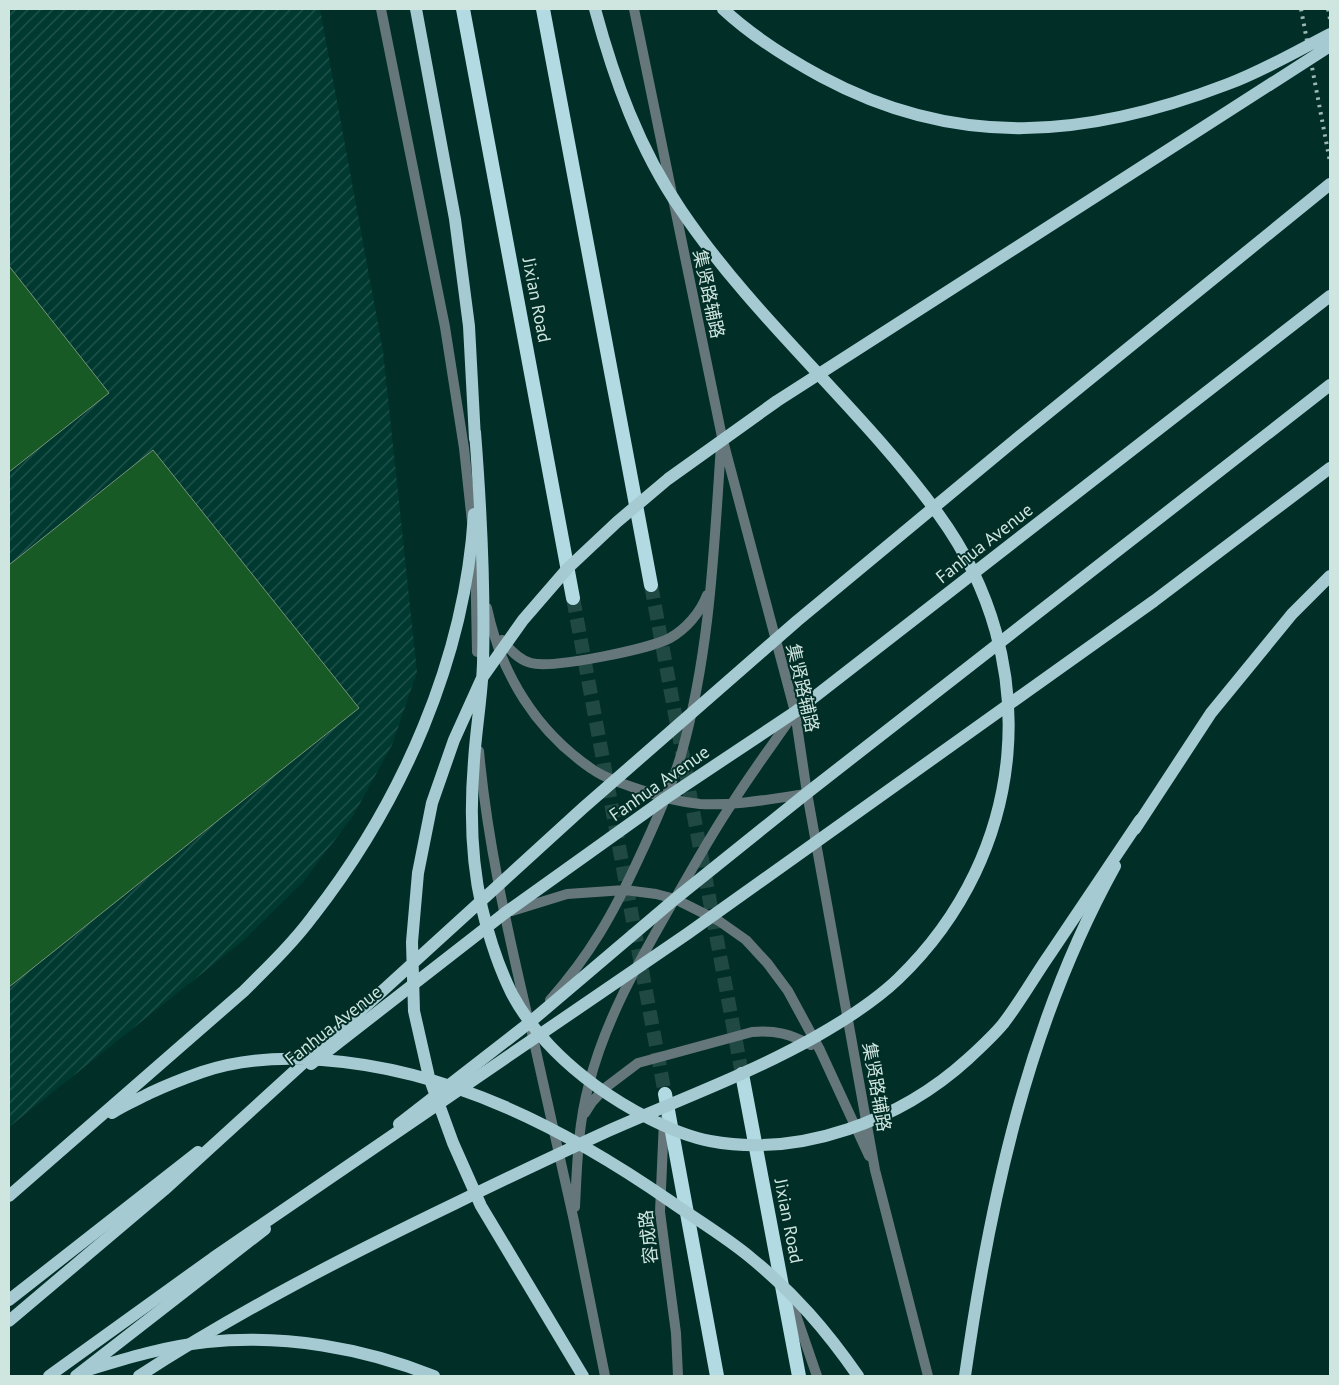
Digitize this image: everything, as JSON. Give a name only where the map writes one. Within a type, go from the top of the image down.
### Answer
[{"type":"highway","name":"Jixian Road","points":[[463,9],[573,598]]},
{"type":"highway","points":[[543,9],[651,585]]},
{"type":"highway","name":"Jixian Road","points":[[742,1074],[799,1376]]},
{"type":"highway","points":[[665,1094],[717,1376]]},
{"type":"main road","points":[[416,9],[456,219],[469,326],[482,525],[483,664],[471,805],[474,854],[481,904],[494,950],[513,995],[541,1037],[577,1072],[619,1102],[665,1126],[708,1140],[751,1145],[798,1141],[845,1131],[889,1113],[929,1090],[968,1059],[1002,1025],[1211,713],[1292,614],[1330,576]]},
{"type":"main road","points":[[139,1376],[270,1298],[380,1239],[608,1131],[783,1055],[837,1025],[896,982],[936,936],[962,899],[978,869],[990,837],[1007,773],[1008,703],[997,637],[975,575],[959,544],[900,465],[767,318],[709,248],[680,209],[653,164],[630,115],[610,63],[595,9]]},
{"type":"main road","points":[[722,9],[766,43],[802,66],[840,86],[880,103],[918,116],[957,124],[995,128],[1076,126],[1117,119],[1157,108],[1230,84],[1330,34]]},
{"type":"main road","points":[[583,1376],[481,1206],[453,1143],[429,1077],[414,1011],[412,942],[418,873],[432,803],[454,740],[482,678],[523,620],[568,568],[617,522],[691,462],[777,401],[1330,46]]},
{"type":"main road","points":[[9,1321],[164,1190],[584,808],[796,621],[1014,440],[1330,184]]},
{"type":"main road","name":"Fanhua Avenue","points":[[9,1300],[505,913],[666,798],[795,712],[1330,296]]},
{"type":"main road","points":[[78,1374],[529,1023],[675,899],[807,793],[1330,385]]},
{"type":"main road","points":[[9,1196],[244,991],[313,917],[343,876],[396,788],[418,741],[452,647],[465,592],[473,538],[475,432]]},
{"type":"main road","points":[[49,1376],[213,1258],[695,928],[1154,601],[1330,468]]},
{"type":"main road","points":[[965,1376],[980,1279],[1004,1161],[1018,1104],[1058,989],[1082,933],[1109,876],[1140,820]]},
{"type":"main road","points":[[78,1135],[118,1109],[161,1088],[204,1071],[251,1061],[297,1058],[344,1062],[389,1069],[434,1080],[488,1099],[538,1122],[586,1148],[633,1176],[749,1256],[782,1284],[811,1314],[858,1376]]},
{"type":"main road","points":[[78,1374],[164,1349],[206,1342],[248,1339],[290,1341],[330,1346],[371,1355],[434,1376]]},
{"type":"street","points":[[381,9],[445,327],[464,448],[474,551],[477,732],[483,794],[493,857],[574,1221],[605,1376]]},
{"type":"street","name":"集贤路辅路","points":[[634,9],[722,437],[795,712],[807,793],[875,1170],[928,1376]]},
{"type":"street","points":[[529,1023],[576,969],[598,938],[625,890],[666,798],[680,757],[690,719],[705,639],[712,581],[722,437]]},
{"type":"street","points":[[474,551],[489,618],[510,678],[526,704],[545,729],[593,770],[617,782],[666,798],[698,804],[751,802],[807,793]]},
{"type":"street","points":[[489,618],[498,636],[512,653],[531,663],[553,665],[648,647],[670,638],[688,624],[703,605],[712,581]]},
{"type":"street","points":[[574,1221],[577,1154],[588,1084],[611,1016],[646,950],[732,803],[795,712]]},
{"type":"street","points":[[505,913],[567,894],[625,890],[656,894],[675,899],[719,921],[746,940],[768,964],[788,991],[820,1050],[875,1170]]},
{"type":"street","points":[[582,1119],[592,1102],[605,1088],[638,1063],[752,1032],[770,1030],[791,1035],[820,1050]]},
{"type":"street","name":"容成路","points":[[665,1094],[660,1212],[676,1333],[678,1376]]},
{"type":"street","points":[[776,1256],[817,1376]]},
{"type":"shaded area","points":[[9,9],[320,9],[383,351],[417,672],[392,745],[353,816],[303,882],[244,940],[9,1127]]},
{"type":"building","points":[[9,266],[109,393],[9,472]]},
{"type":"building","points":[[153,450],[359,708],[9,987],[9,565]]},
{"type":"tunnel","points":[[651,585],[742,1074]]},
{"type":"tunnel","points":[[573,598],[665,1094]]},
{"type":"railway","points":[[1301,9],[1330,162]]},
{"type":"railway","points":[[1328,9],[1330,19]]}]
